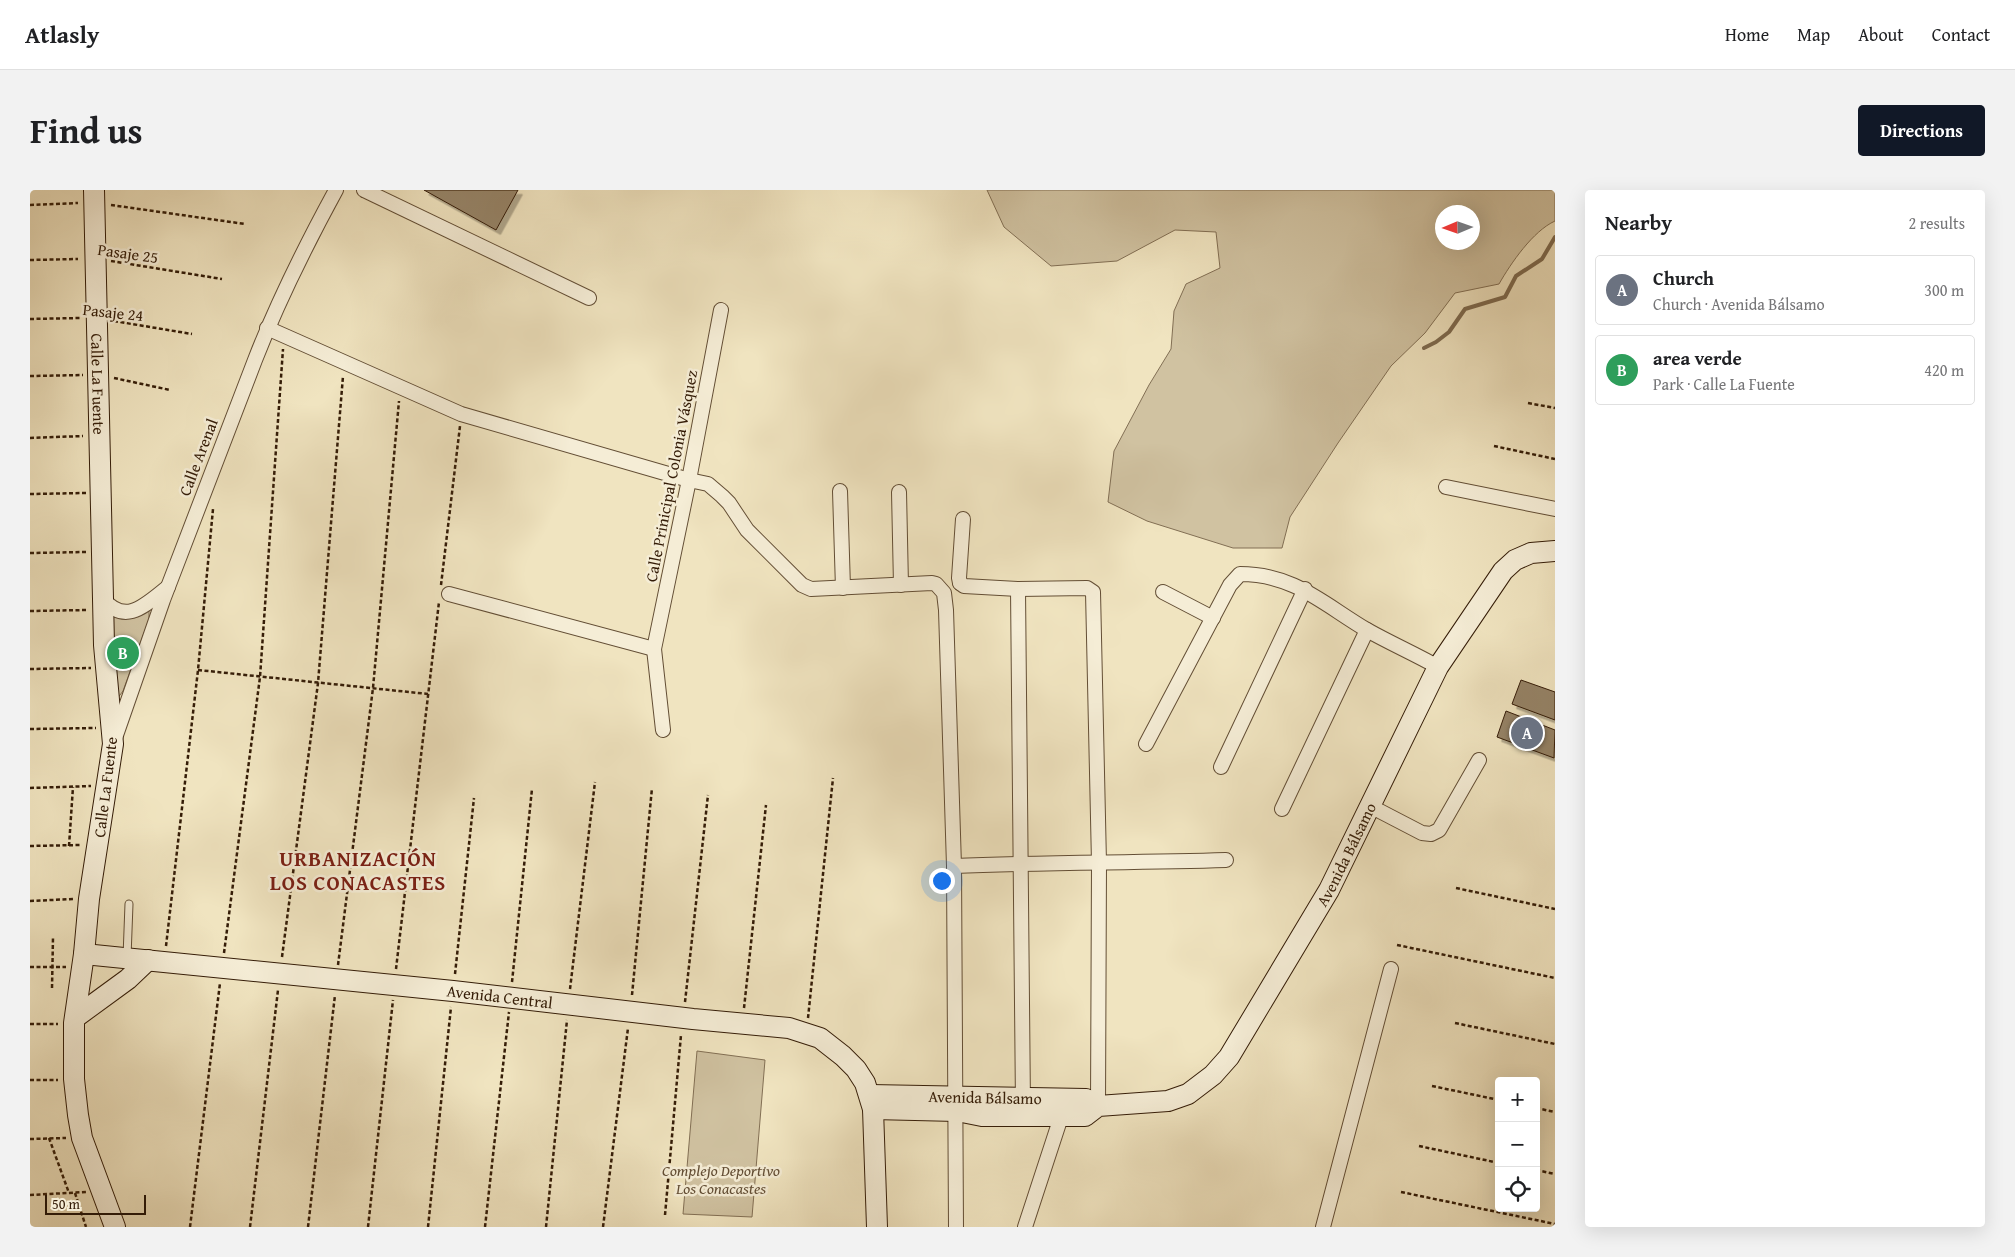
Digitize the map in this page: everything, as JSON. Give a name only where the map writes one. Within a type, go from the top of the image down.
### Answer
[{"type":"street","name":"Calle Arenal","points":[[112,736],[268,328],[314,230],[336,190]]},
{"type":"street","points":[[364,190],[589,298]]},
{"type":"street","name":"Calle La Fuente","points":[[94,196],[101,552],[106,668],[112,736],[107,786],[86,922],[75,1020],[74,1079],[82,1138],[115,1227]]},
{"type":"street","name":"Calle Prinicipal Colonia Vásquez","points":[[663,730],[654,649],[689,480],[721,310]]},
{"type":"street","points":[[268,328],[461,414],[708,484],[729,503],[747,530],[802,585],[811,589],[936,584],[944,593],[954,866],[956,1227]]},
{"type":"street","points":[[1446,487],[1555,509]]},
{"type":"street","points":[[840,491],[843,588]]},
{"type":"street","points":[[899,492],[901,585]]},
{"type":"street","points":[[960,584],[964,519]]},
{"type":"street","name":"Avenida Bálsamo","points":[[872,1102],[1023,1108],[1061,1117],[1085,1116],[1098,1106],[1168,1100],[1188,1094],[1213,1075],[1229,1057],[1329,890],[1438,667],[1503,571],[1515,560],[1531,553],[1555,551]]},
{"type":"street","points":[[1146,744],[1230,584],[1240,574],[1255,574],[1305,589],[1367,630],[1438,667]]},
{"type":"street","points":[[944,593],[960,584]]},
{"type":"street","points":[[960,584],[964,586],[1018,589],[1087,588],[1093,592],[1099,863],[1098,1106]]},
{"type":"street","points":[[103,604],[120,612],[129,612],[168,587]]},
{"type":"street","points":[[1018,589],[1023,1108]]},
{"type":"street","points":[[1221,768],[1305,589]]},
{"type":"street","points":[[1164,592],[1212,618]]},
{"type":"street","points":[[443,593],[654,649]]},
{"type":"street","points":[[1282,809],[1367,630]]},
{"type":"street","points":[[1370,806],[1422,833],[1431,834],[1439,830],[1479,760]]},
{"type":"street","points":[[954,866],[1226,860]]},
{"type":"street","points":[[86,922],[97,937],[124,957]]},
{"type":"street","name":"Avenida Central","points":[[83,961],[124,957],[789,1028],[820,1038],[843,1056],[866,1083],[872,1102]]},
{"type":"street","points":[[75,1020],[156,961]]},
{"type":"street","points":[[1323,1227],[1391,969]]},
{"type":"street","name":"Avenida Bálsamo","points":[[1023,1108],[1086,1099],[1098,1106]]},
{"type":"street","points":[[872,1102],[877,1227]]},
{"type":"street","points":[[1025,1227],[1061,1117]]},
{"type":"lane","points":[[124,957],[129,904]]},
{"type":"path","points":[[30,205],[94,196],[245,224]]},
{"type":"path","name":"Pasaje 25","points":[[30,260],[95,258],[222,279]]},
{"type":"path","name":"Pasaje 24","points":[[30,319],[97,318],[192,334]]},
{"type":"path","points":[[190,1227],[260,677],[284,335]]},
{"type":"path","points":[[250,1227],[280,974],[318,683],[345,362]]},
{"type":"path","points":[[30,376],[98,375],[170,390]]},
{"type":"path","points":[[308,1227],[336,980],[373,688],[400,386]]},
{"type":"path","points":[[1528,403],[1555,408]]},
{"type":"path","points":[[368,1227],[428,694],[443,593],[461,414]]},
{"type":"path","points":[[30,438],[99,436]]},
{"type":"path","points":[[1494,446],[1555,459]]},
{"type":"path","points":[[30,494],[100,492]]},
{"type":"path","points":[[156,961],[198,670],[214,500]]},
{"type":"path","points":[[30,553],[101,552]]},
{"type":"path","points":[[30,611],[103,604]]},
{"type":"path","points":[[30,669],[106,668]]},
{"type":"path","points":[[198,670],[428,694]]},
{"type":"path","points":[[30,729],[112,736]]},
{"type":"path","points":[[806,1034],[833,778]]},
{"type":"path","points":[[546,1227],[568,1004],[595,782]]},
{"type":"path","points":[[30,788],[107,786]]},
{"type":"path","points":[[69,846],[73,787]]},
{"type":"path","points":[[603,1227],[630,1011],[652,788]]},
{"type":"path","points":[[486,1227],[532,789]]},
{"type":"path","points":[[665,1215],[683,1018],[708,795]]},
{"type":"path","points":[[428,1227],[474,798]]},
{"type":"path","points":[[742,1024],[766,805]]},
{"type":"path","points":[[30,846],[98,845]]},
{"type":"path","points":[[1456,888],[1555,909]]},
{"type":"path","points":[[30,901],[89,899]]},
{"type":"path","points":[[52,988],[53,937]]},
{"type":"path","points":[[1397,945],[1555,978]]},
{"type":"path","points":[[30,967],[83,961]]},
{"type":"path","points":[[30,1024],[75,1020]]},
{"type":"path","points":[[1455,1023],[1555,1044]]},
{"type":"path","points":[[30,1080],[74,1079]]},
{"type":"path","points":[[1432,1086],[1495,1099]]},
{"type":"path","points":[[1540,1109],[1555,1112]]},
{"type":"path","points":[[49,1138],[69,1193]]},
{"type":"path","points":[[30,1139],[82,1138]]},
{"type":"path","points":[[1419,1146],[1495,1162]]},
{"type":"path","points":[[1540,1171],[1555,1174]]},
{"type":"path","points":[[30,1195],[103,1192]]},
{"type":"path","points":[[1401,1192],[1555,1224]]},
{"type":"path","points":[[75,1193],[86,1227]]},
{"type":"green space","points":[[987,190],[1555,190],[1555,221],[1531,240],[1516,257],[1499,284],[1455,293],[1425,333],[1391,366],[1290,517],[1282,548],[1233,548],[1147,521],[1108,502],[1114,451],[1149,385],[1171,349],[1174,311],[1186,284],[1220,268],[1216,232],[1175,230],[1117,261],[1051,266],[1004,227]]},
{"type":"green space","points":[[149,610],[149,619],[123,691],[117,699],[110,614],[126,619]]},
{"type":"green space","name":"Complejo Deportivo Los Conacastes","points":[[697,1051],[765,1060],[752,1217],[683,1214]]},
{"type":"building","points":[[424,190],[518,190],[496,230]]},
{"type":"building","points":[[1521,680],[1555,692],[1555,720],[1512,704]]},
{"type":"building","points":[[1506,711],[1555,730],[1554,758],[1497,737]]},
{"type":"waterway","points":[[1424,348],[1449,332],[1465,309],[1505,297],[1516,276],[1542,259],[1555,237]]},
{"type":"place","name":"area verde","points":[[123,653]]},
{"type":"place","name":"Church","points":[[1527,733]]},
{"type":"district","name":"URBANIZACIÓN LOS CONACASTES","points":[[358,871]]}]
